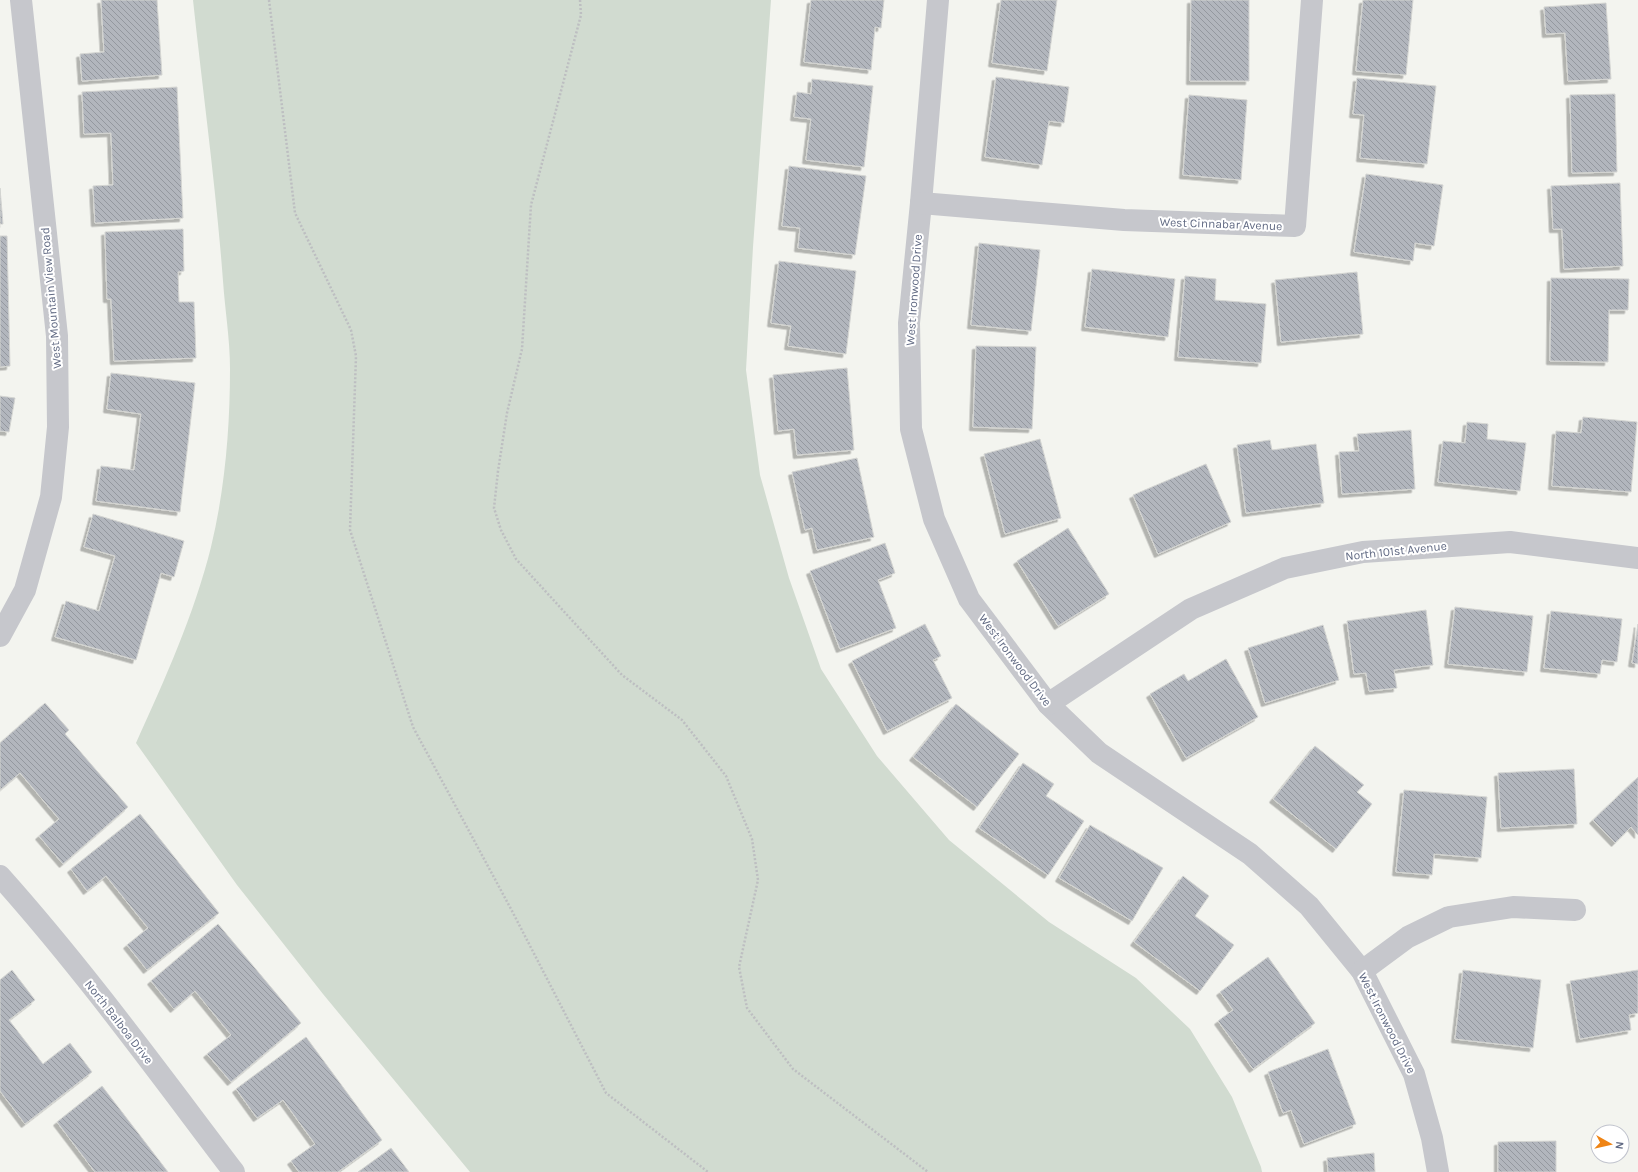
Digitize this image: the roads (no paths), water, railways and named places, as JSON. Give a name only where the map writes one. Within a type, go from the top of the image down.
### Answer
[{"type":"street","name":"West Mountain View Road","points":[[0,636],[25,590],[52,497],[58,427],[56,336],[21,0]]},
{"type":"street","name":"West Ironwood Drive","points":[[938,0],[921,203],[909,323],[911,429],[934,519],[969,600],[1048,704],[1099,753],[1250,854],[1309,906],[1362,971],[1414,1074],[1432,1138],[1438,1172]]},
{"type":"street","name":"West Cinnabar Avenue","points":[[921,203],[1124,220],[1295,226],[1312,0]]},
{"type":"street","name":"North 101st Avenue","points":[[1048,704],[1191,610],[1285,568],[1363,552],[1510,542],[1638,558]]},
{"type":"street","name":"North Balboa Drive","points":[[0,876],[41,921],[152,1063],[234,1172]]},
{"type":"street","points":[[1362,971],[1408,937],[1449,917],[1513,907],[1575,910]]}]
